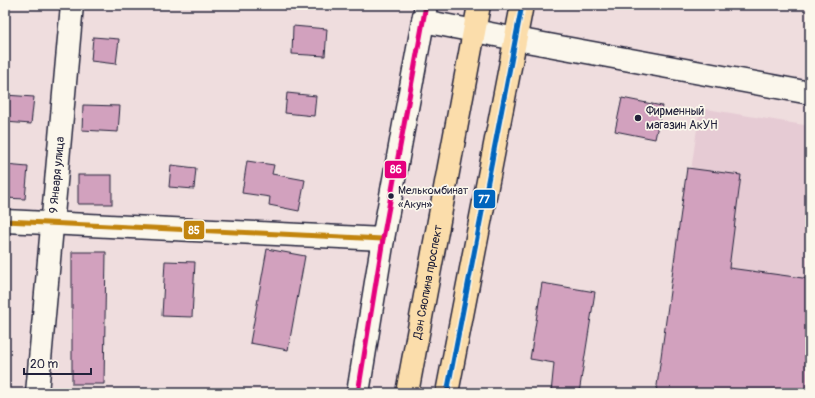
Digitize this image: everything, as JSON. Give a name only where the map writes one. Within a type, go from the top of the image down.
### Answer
[{"type":"main road","name":"Дэн Сяопина проспект","points":[[407,393],[480,5]]},
{"type":"main road","points":[[447,393],[522,5]]},
{"type":"street","name":"9 Января улица","points":[[36,393],[53,223],[72,5]]},
{"type":"street","points":[[358,393],[383,239],[424,13],[474,31],[810,93]]},
{"type":"street","points":[[5,221],[383,239]]},
{"type":"shaded area","points":[[700,108],[810,126],[810,393],[659,393]]},
{"type":"building","points":[[293,26],[327,29],[325,56],[292,54]]},
{"type":"building","points":[[93,37],[119,39],[116,64],[91,61]]},
{"type":"building","points":[[287,93],[316,96],[314,116],[285,113]]},
{"type":"building","points":[[5,95],[34,97],[31,124],[5,122]]},
{"type":"building","name":"Фирменный магазин АкУН","points":[[622,98],[662,106],[655,139],[615,131]]},
{"type":"building","points":[[83,105],[120,106],[118,132],[82,130]]},
{"type":"building","points":[[247,161],[274,165],[272,174],[305,180],[299,211],[269,205],[270,197],[242,193]]},
{"type":"building","points":[[5,165],[28,167],[25,199],[5,198]]},
{"type":"building","points":[[171,165],[196,168],[194,189],[169,187]]},
{"type":"building","points":[[687,168],[741,175],[729,268],[810,279],[810,393],[656,393]]},
{"type":"building","points":[[78,175],[112,175],[112,204],[78,204]]},
{"type":"building","points":[[267,249],[305,256],[288,350],[250,343]]},
{"type":"building","points":[[72,252],[106,252],[104,384],[72,384]]},
{"type":"building","points":[[165,261],[195,262],[192,317],[162,316]]},
{"type":"building","points":[[542,283],[595,292],[579,393],[551,393],[554,363],[530,359]]},
{"type":"transit line","name":"86","points":[[358,393],[383,239],[426,5]]},
{"type":"transit line","name":"77","points":[[447,393],[522,5]]},
{"type":"transit line","name":"85","points":[[5,221],[383,239]]},
{"type":"place","name":"Фирменный магазин АкУН","points":[[638,118]]},
{"type":"place","name":"Мелькомбинат «Акун»","points":[[391,196]]}]
